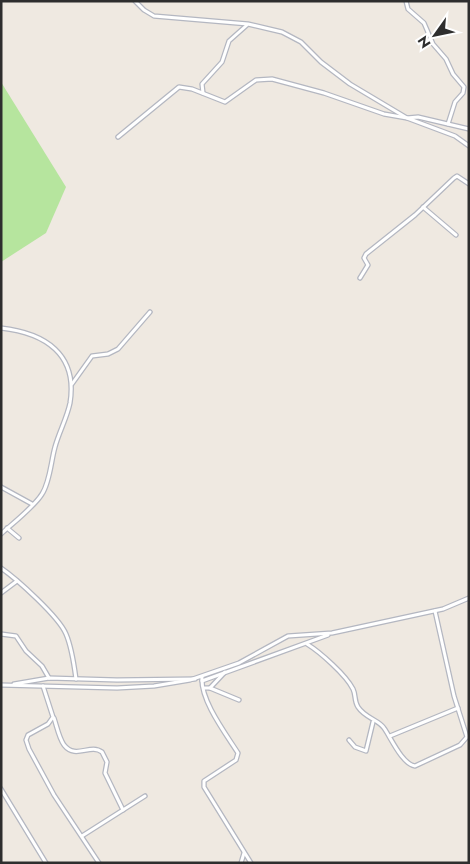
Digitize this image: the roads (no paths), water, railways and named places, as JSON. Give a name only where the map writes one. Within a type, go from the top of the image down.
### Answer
[{"type":"street","points":[[135,1],[154,16],[248,24],[282,32],[295,38],[321,62],[350,84],[407,118],[455,136],[468,144]]},
{"type":"street","points":[[406,1],[408,9],[424,23],[433,44],[446,59],[453,74],[464,87],[463,93],[455,102],[448,124]]},
{"type":"street","points":[[203,94],[202,84],[222,62],[229,41],[248,24]]},
{"type":"street","points":[[118,137],[176,88],[182,86],[225,102],[247,85],[256,80],[266,78],[324,92],[384,114],[407,118],[418,117],[469,129]]},
{"type":"street","points":[[360,278],[368,264],[364,256],[423,207],[455,177],[469,184]]},
{"type":"street","points":[[423,207],[456,235]]},
{"type":"street","points":[[72,384],[92,356],[108,354],[118,349],[150,312]]},
{"type":"street","points":[[1,328],[32,334],[44,339],[60,356],[68,370],[72,384],[70,405],[54,450],[45,489],[39,499],[1,534]]},
{"type":"street","points":[[1,487],[32,504]]},
{"type":"street","points":[[7,528],[19,538]]},
{"type":"street","points":[[1,568],[17,581],[64,629],[72,653],[76,679]]},
{"type":"street","points":[[1,593],[17,581]]},
{"type":"street","points":[[210,688],[226,670],[288,636],[330,633],[435,610],[469,598]]},
{"type":"street","points":[[307,644],[333,664],[353,689],[357,706],[374,722],[381,724],[402,755],[411,765],[415,766],[466,741],[435,610]]},
{"type":"street","points":[[11,685],[49,678],[202,679],[307,644],[330,633]]},
{"type":"street","points":[[1,634],[16,636],[26,651],[42,666],[49,678]]},
{"type":"street","points":[[1,685],[154,686],[196,679]]},
{"type":"street","points":[[202,679],[221,727],[238,753],[236,760],[204,781],[204,787],[251,863]]},
{"type":"street","points":[[43,686],[63,743],[68,749],[81,753],[94,749],[102,752],[107,762],[105,773],[123,810]]},
{"type":"street","points":[[204,688],[210,688],[239,700]]},
{"type":"street","points":[[390,736],[458,708]]},
{"type":"street","points":[[54,718],[48,724],[28,735],[27,745],[54,795],[99,863]]},
{"type":"street","points":[[349,740],[355,747],[366,751],[374,722]]},
{"type":"street","points":[[1,789],[46,863]]},
{"type":"street","points":[[82,836],[145,796]]},
{"type":"street","points":[[241,863],[244,852]]}]
